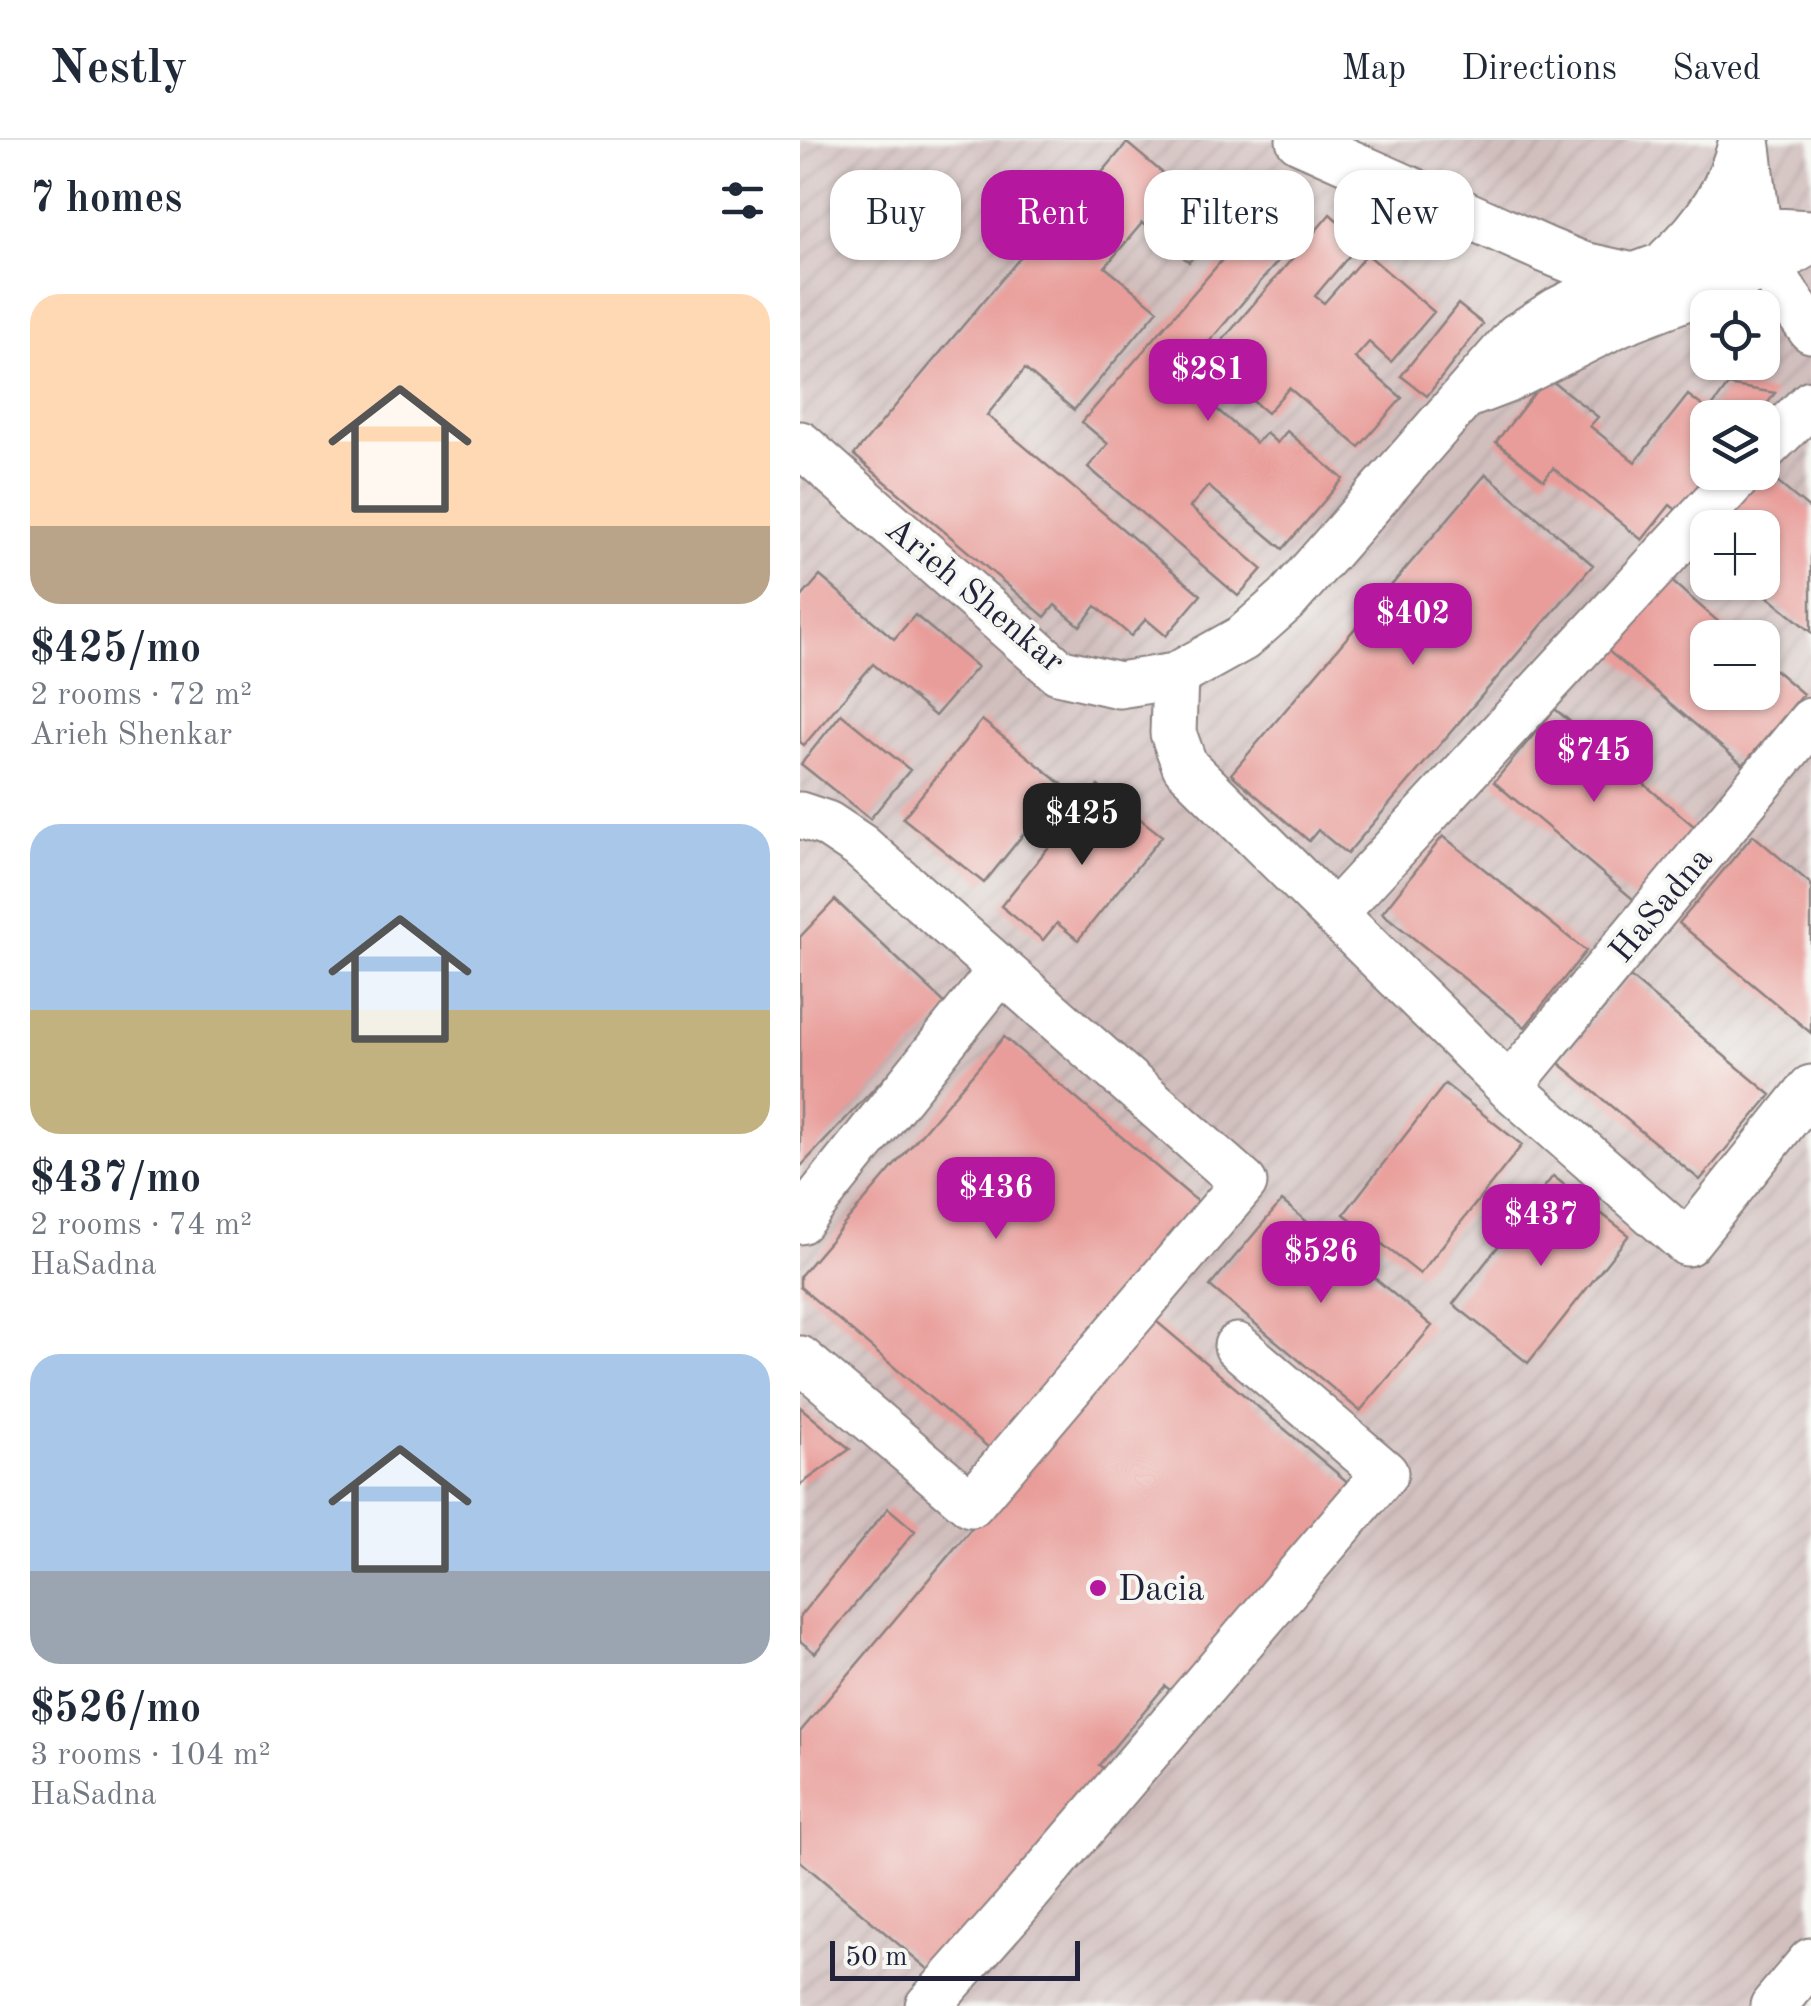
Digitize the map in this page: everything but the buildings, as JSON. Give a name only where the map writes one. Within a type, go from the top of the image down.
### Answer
[{"type":"street","points":[[1299,140],[1583,265],[1690,290]]},
{"type":"street","points":[[1657,281],[1710,215],[1732,175],[1745,140]]},
{"type":"street","points":[[1745,140],[1764,248],[1789,299],[1811,330]]},
{"type":"street","name":"Arieh Shenkar","points":[[800,444],[1058,671],[1119,686],[1175,676],[1243,638],[1288,598],[1517,336],[1604,286],[1657,281],[1811,232]]},
{"type":"street","name":"Arieh Shenkar","points":[[1764,248],[1811,241]]},
{"type":"street","points":[[1517,336],[1546,250]]},
{"type":"street","name":"Arieh Shenkar","points":[[1467,396],[1620,323],[1657,281]]},
{"type":"street","points":[[1780,317],[1811,330]]},
{"type":"street","points":[[1780,433],[1811,403]]},
{"type":"street","points":[[1334,914],[1725,490]]},
{"type":"street","points":[[1175,676],[1172,733],[1185,766],[1508,1087],[1687,1243],[1811,1088]]},
{"type":"street","name":"HaSadna","points":[[1508,1087],[1811,721]]},
{"type":"street","points":[[800,815],[827,824],[860,846],[1244,1183],[971,1504],[800,1360]]},
{"type":"street","points":[[800,1222],[1001,970]]},
{"type":"street","points":[[928,2006],[1385,1472],[1237,1346]]},
{"type":"street","points":[[1773,2006],[1811,1961]]},
{"type":"shaded area","points":[[800,140],[1811,140],[1811,2006],[800,2006]]},
{"type":"place","name":"Dacia","points":[[1098,1588]]}]
